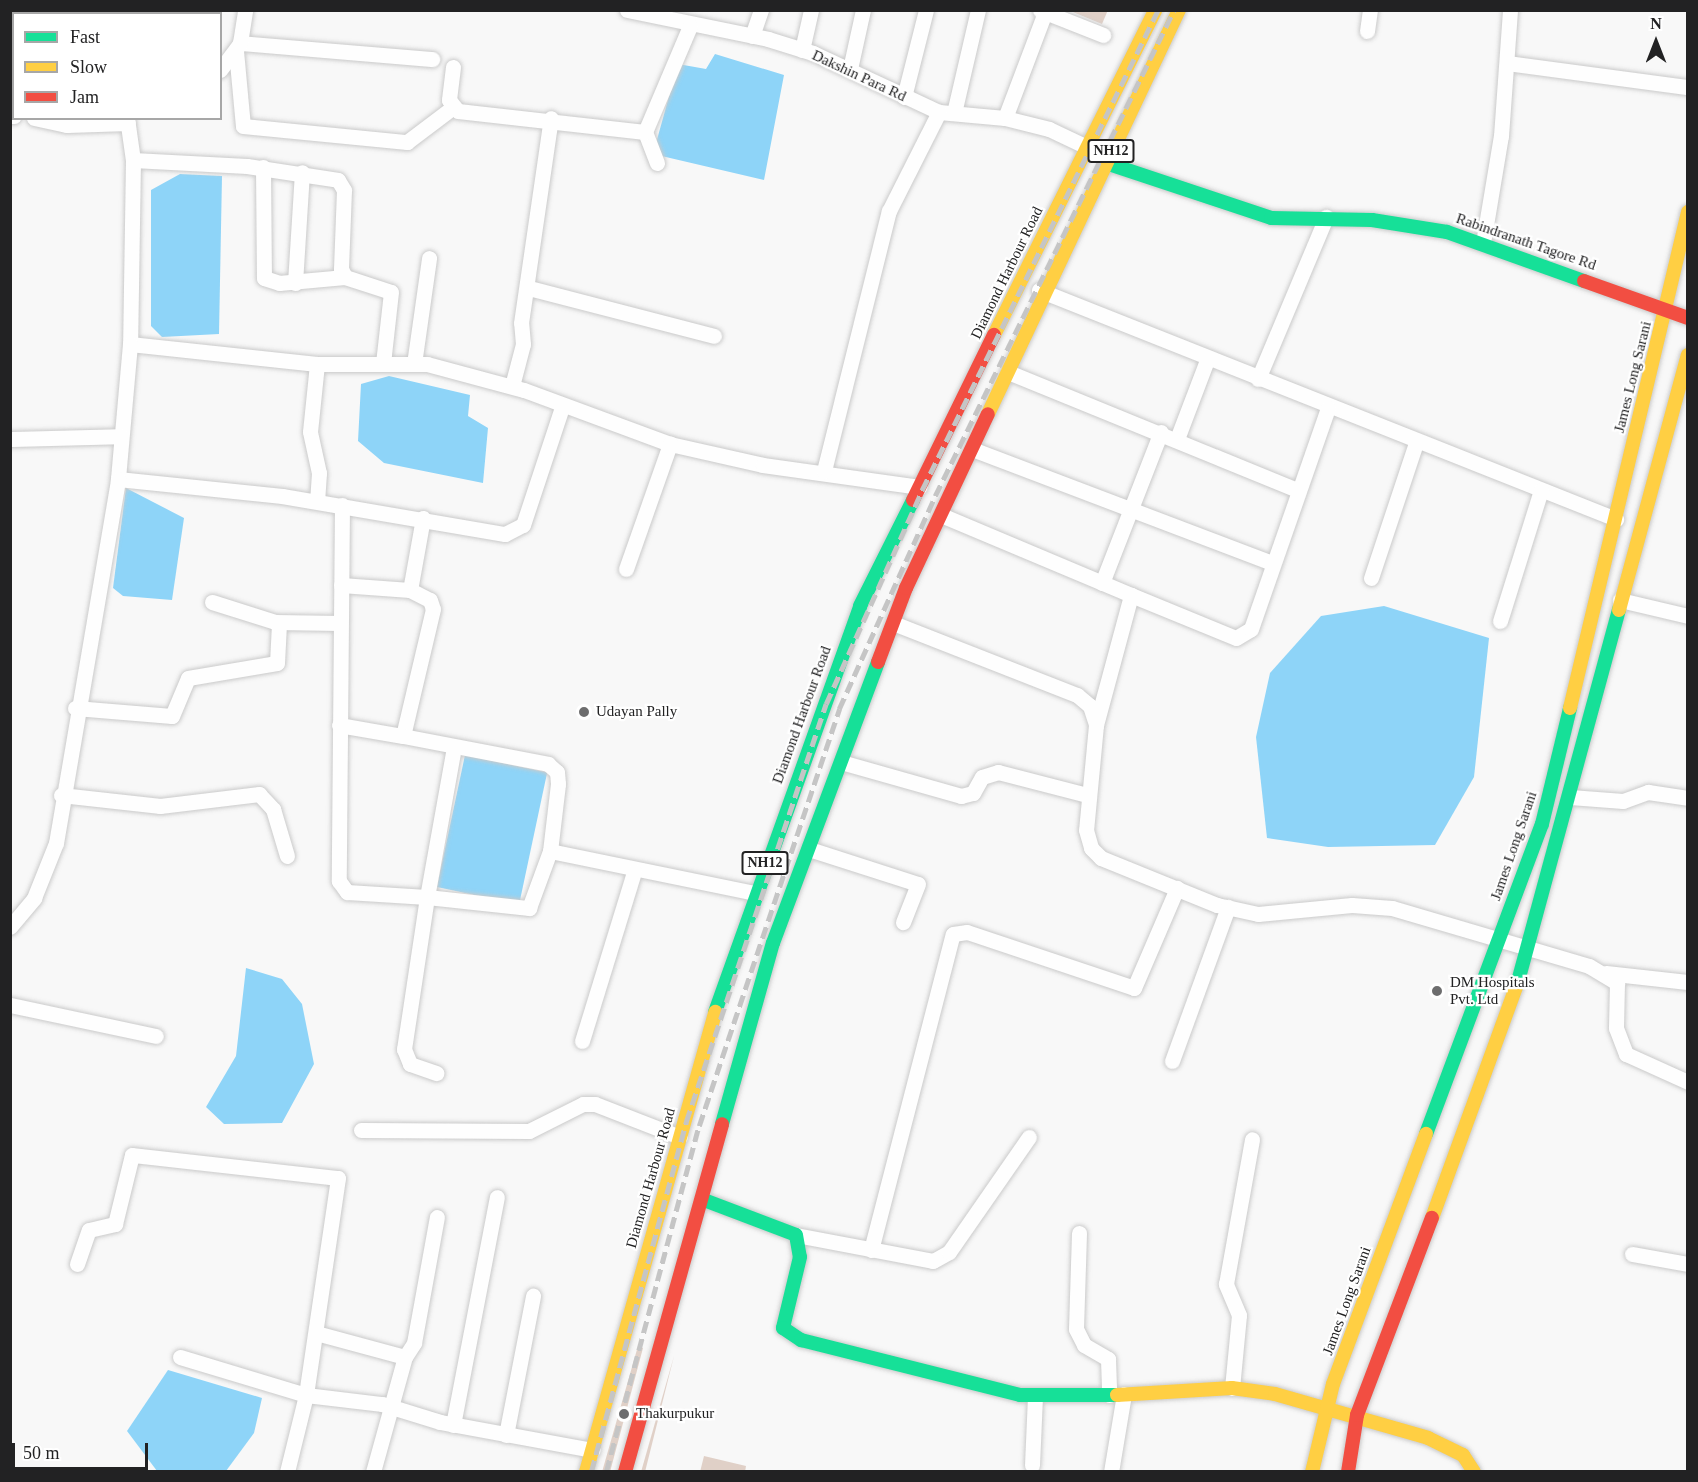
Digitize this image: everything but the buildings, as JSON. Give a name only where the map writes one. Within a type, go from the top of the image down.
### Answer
[{"type":"main road","name":"Diamond Harbour Road","points":[[586,1472],[680,1137],[754,893],[879,568],[1155,10]]},
{"type":"main road","name":"NH12","points":[[625,1472],[669,1309],[704,1200],[773,943],[893,623],[909,582],[1179,10]]},
{"type":"main road","name":"Rabindranath Tagore Rd","points":[[1106,163],[1253,214],[1293,220],[1326,217],[1407,223],[1483,243],[1667,308],[1688,318]]},
{"type":"main road","name":"James Long Sarani","points":[[1312,1472],[1328,1406],[1542,824],[1688,213]]},
{"type":"main road","points":[[1348,1472],[1357,1414],[1509,1014],[1570,797],[1620,600],[1688,355]]},
{"type":"main road","points":[[1616,519],[1640,529]]},
{"type":"main road","points":[[879,568],[909,582]]},
{"type":"main road","points":[[704,1200],[796,1234],[800,1257],[783,1316],[789,1335],[985,1390],[1035,1396],[1117,1395],[1233,1388],[1328,1406],[1447,1445],[1474,1472]]},
{"type":"main road","points":[[634,1299],[669,1309]]},
{"type":"street","points":[[245,10],[238,47],[243,126],[407,142],[452,108],[551,118],[645,132]]},
{"type":"street","name":"Dakshin Para Rd","points":[[627,10],[690,26],[752,36],[802,50],[850,69],[904,97],[946,112],[1005,118],[1049,129],[1087,147]]},
{"type":"street","points":[[752,36],[761,10]]},
{"type":"street","points":[[802,50],[811,10]]},
{"type":"street","points":[[850,69],[863,10]]},
{"type":"street","points":[[904,97],[926,10]]},
{"type":"street","points":[[824,471],[889,211],[946,112],[978,10]]},
{"type":"street","points":[[1366,31],[1370,10]]},
{"type":"street","points":[[1483,243],[1507,63],[1510,10]]},
{"type":"street","points":[[1005,118],[1042,11],[1103,35]]},
{"type":"street","points":[[657,163],[645,132],[690,26]]},
{"type":"street","points":[[238,47],[432,59]]},
{"type":"street","points":[[222,67],[238,47]]},
{"type":"street","points":[[1507,63],[1688,87]]},
{"type":"street","points":[[452,108],[453,67]]},
{"type":"street","points":[[512,386],[523,344],[528,288],[551,118]]},
{"type":"street","points":[[11,927],[48,870],[75,708],[102,597],[118,480],[130,344],[133,160],[127,121],[67,125],[43,120]]},
{"type":"street","points":[[133,160],[263,167],[302,172],[342,184],[340,258],[345,277]]},
{"type":"street","points":[[263,167],[264,278],[295,283],[345,277],[391,292],[383,363]]},
{"type":"street","points":[[295,283],[302,172]]},
{"type":"street","points":[[1258,379],[1326,217]]},
{"type":"street","points":[[414,364],[429,258]]},
{"type":"street","points":[[1020,283],[1416,443],[1616,519]]},
{"type":"street","points":[[528,288],[714,336]]},
{"type":"street","points":[[130,344],[317,364],[414,364],[512,386],[562,407],[670,444],[763,465],[824,471],[919,487]]},
{"type":"street","points":[[1178,439],[1207,360]]},
{"type":"street","points":[[317,364],[310,432],[319,472],[317,501]]},
{"type":"street","points":[[1008,372],[1161,432],[1297,490]]},
{"type":"street","points":[[118,480],[317,501],[516,533],[562,407]]},
{"type":"street","points":[[941,515],[1236,638],[1251,629],[1297,490],[1328,408]]},
{"type":"street","points":[[1102,583],[1161,432]]},
{"type":"street","points":[[10,438],[121,436]]},
{"type":"street","points":[[1371,578],[1416,443]]},
{"type":"street","points":[[626,569],[670,444]]},
{"type":"street","points":[[972,448],[1272,563]]},
{"type":"street","points":[[1500,621],[1541,490]]},
{"type":"street","points":[[339,725],[548,764],[557,772],[550,851],[529,908],[428,897],[354,894],[341,888],[339,725],[342,505]]},
{"type":"street","points":[[410,590],[423,518]]},
{"type":"street","points":[[341,585],[410,590],[430,600],[433,609],[403,736]]},
{"type":"street","points":[[1131,595],[1096,725],[1087,795],[1091,848],[1101,858],[1228,907],[1258,914],[1352,905],[1392,908],[1527,951],[1606,973],[1688,982]]},
{"type":"street","points":[[1620,600],[1688,616]]},
{"type":"street","points":[[213,602],[279,623],[340,623]]},
{"type":"street","points":[[75,708],[172,716],[188,678],[277,663],[279,623]]},
{"type":"street","points":[[893,623],[1077,695],[1090,706],[1096,725]]},
{"type":"street","points":[[436,1073],[410,1064],[404,1049],[454,747]]},
{"type":"street","points":[[841,762],[961,795],[974,793],[982,777],[998,772],[1087,795]]},
{"type":"street","points":[[1570,797],[1623,801],[1648,792],[1688,798]]},
{"type":"street","points":[[61,795],[160,806],[259,794],[273,810],[287,856]]},
{"type":"street","points":[[809,849],[918,884],[903,922]]},
{"type":"street","points":[[550,851],[634,872],[754,893]]},
{"type":"street","points":[[582,1041],[634,872]]},
{"type":"street","points":[[871,1250],[953,934],[967,932],[1134,988],[1178,888]]},
{"type":"street","points":[[1172,1061],[1228,907]]},
{"type":"street","points":[[1606,973],[1617,983],[1616,1028],[1626,1054],[1688,1082]]},
{"type":"street","points":[[10,1005],[156,1036]]},
{"type":"street","points":[[362,1130],[528,1131],[583,1104],[595,1104],[680,1137]]},
{"type":"street","points":[[796,1234],[831,1237],[916,1261],[933,1261],[949,1252],[1029,1137]]},
{"type":"street","points":[[1233,1388],[1239,1315],[1226,1284],[1252,1139]]},
{"type":"street","points":[[77,1264],[89,1230],[115,1224],[125,1166],[132,1155],[338,1178],[306,1395],[287,1472]]},
{"type":"street","points":[[453,1425],[497,1197]]},
{"type":"street","points":[[373,1472],[389,1406],[405,1357],[414,1344],[437,1217]]},
{"type":"street","points":[[1079,1233],[1076,1329],[1084,1345],[1108,1359],[1117,1395],[1111,1472]]},
{"type":"street","points":[[1632,1254],[1688,1264]]},
{"type":"street","points":[[506,1435],[533,1296]]},
{"type":"street","points":[[316,1333],[405,1357]]},
{"type":"street","points":[[180,1357],[306,1395],[389,1406],[453,1425],[592,1450]]},
{"type":"street","points":[[1032,1465],[1035,1396]]},
{"type":"water","points":[[715,54],[784,75],[764,180],[653,154],[678,64],[706,69]]},
{"type":"water","points":[[180,174],[222,176],[219,334],[162,337],[151,326],[151,190]]},
{"type":"water","points":[[389,376],[470,395],[468,416],[488,428],[483,483],[384,463],[358,441],[361,384]]},
{"type":"water","points":[[126,488],[184,518],[172,600],[123,596],[113,588]]},
{"type":"water","points":[[1384,606],[1489,638],[1474,777],[1435,845],[1328,847],[1267,838],[1256,737],[1270,673],[1321,616]]},
{"type":"water","points":[[465,755],[547,772],[519,905],[437,887]]},
{"type":"water","points":[[246,968],[282,979],[302,1004],[314,1064],[282,1123],[224,1124],[206,1107],[236,1056]]},
{"type":"water","points":[[168,1370],[262,1398],[254,1433],[226,1471],[157,1471],[127,1431]]},
{"type":"railway","points":[[591,1472],[686,1122],[826,704],[922,490],[1158,10]]},
{"type":"railway","points":[[606,1472],[699,1126],[839,709],[935,496],[1174,10]]},
{"type":"traffic: fast","points":[[1106,163],[1271,218],[1372,220],[1447,232],[1584,281]]},
{"type":"traffic: fast","points":[[715,1012],[860,606],[913,500]]},
{"type":"traffic: fast","points":[[1517,985],[1619,610]]},
{"type":"traffic: fast","points":[[722,1124],[773,943],[878,662]]},
{"type":"traffic: fast","points":[[1426,1134],[1542,824],[1570,708]]},
{"type":"traffic: fast","points":[[704,1200],[796,1235],[800,1257],[783,1328],[801,1340],[1020,1395],[1117,1395]]},
{"type":"traffic: slow","points":[[994,335],[1155,10]]},
{"type":"traffic: slow","points":[[988,414],[1179,10]]},
{"type":"traffic: slow","points":[[1570,708],[1688,212]]},
{"type":"traffic: slow","points":[[1619,610],[1688,355]]},
{"type":"traffic: slow","points":[[1432,1218],[1517,985]]},
{"type":"traffic: slow","points":[[586,1472],[715,1012]]},
{"type":"traffic: slow","points":[[1312,1472],[1333,1384],[1426,1134]]},
{"type":"traffic: slow","points":[[1117,1395],[1232,1388],[1275,1394],[1428,1438],[1463,1455],[1474,1472]]},
{"type":"traffic: jam","points":[[1584,281],[1688,318]]},
{"type":"traffic: jam","points":[[913,500],[994,335]]},
{"type":"traffic: jam","points":[[878,662],[906,588],[988,414]]},
{"type":"traffic: jam","points":[[625,1472],[722,1124]]},
{"type":"traffic: jam","points":[[1348,1472],[1357,1415],[1432,1218]]},
{"type":"place","name":"Udayan Pally","points":[[584,712]]},
{"type":"place","name":"DM Hospitals Pvt. Ltd","points":[[1437,991]]},
{"type":"place","name":"Thakurpukur","points":[[624,1414]]}]
